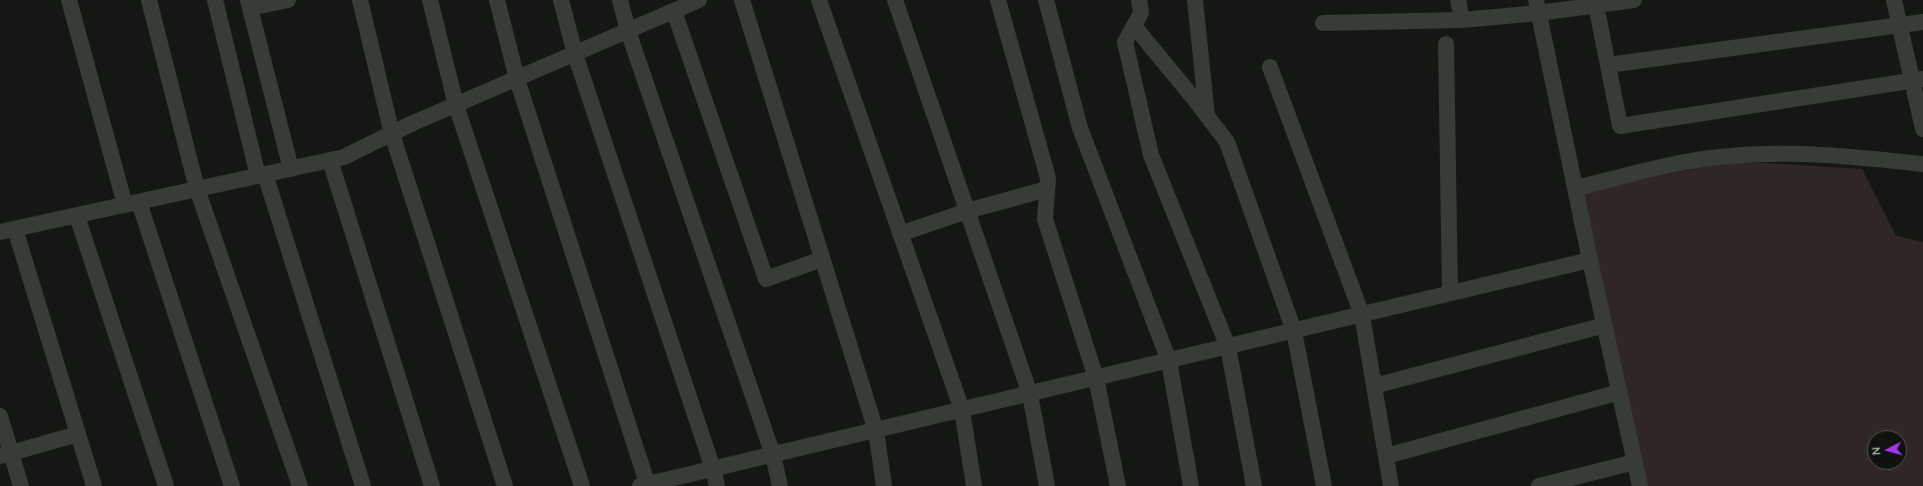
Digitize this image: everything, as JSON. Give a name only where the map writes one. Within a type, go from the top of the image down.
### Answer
[{"type":"street","points":[[69,0],[132,203],[232,486]]},
{"type":"street","points":[[149,0],[197,189],[300,486]]},
{"type":"street","points":[[215,0],[261,175],[363,486]]},
{"type":"street","points":[[288,0],[249,4],[291,169]]},
{"type":"street","points":[[360,0],[392,134],[505,486]]},
{"type":"street","points":[[430,0],[456,105],[582,486]]},
{"type":"street","points":[[497,0],[517,79],[645,485],[1590,260]]},
{"type":"street","points":[[561,0],[575,54],[713,469],[717,486]]},
{"type":"street","points":[[620,0],[628,31],[773,455],[780,486]]},
{"type":"street","points":[[742,0],[876,430],[884,486]]},
{"type":"street","points":[[819,0],[962,410],[974,486]]},
{"type":"street","points":[[895,0],[1030,394],[1047,486]]},
{"type":"street","points":[[998,0],[1048,178],[1045,219],[1096,378],[1118,486]]},
{"type":"street","points":[[1046,0],[1080,128],[1169,361],[1191,486]]},
{"type":"street","points":[[1139,0],[1141,13],[1125,42],[1151,155],[1228,346],[1254,486]]},
{"type":"street","points":[[1195,0],[1207,116]]},
{"type":"street","points":[[1458,0],[1462,20]]},
{"type":"street","points":[[1323,23],[1462,20],[1537,6],[1634,0]]},
{"type":"street","points":[[1894,0],[1899,25],[1917,79],[1923,129]]},
{"type":"street","points":[[94,486],[78,434],[8,231],[344,157],[456,105],[674,11],[693,1]]},
{"type":"street","points":[[1596,3],[1620,126],[1917,79]]},
{"type":"street","points":[[1537,6],[1590,260],[1640,486]]},
{"type":"street","points":[[674,11],[766,279],[822,259]]},
{"type":"street","points":[[1608,65],[1923,22]]},
{"type":"street","points":[[1134,26],[1227,142],[1294,331],[1324,486]]},
{"type":"street","points":[[1446,44],[1450,294]]},
{"type":"street","points":[[1270,67],[1362,315],[1392,486]]},
{"type":"street","points":[[1576,188],[1683,162],[1730,156],[1802,154],[1858,157],[1923,164]]},
{"type":"street","points":[[330,160],[432,486]]},
{"type":"street","points":[[900,234],[967,211],[1047,189]]},
{"type":"street","points":[[77,216],[166,486]]},
{"type":"street","points":[[1374,386],[1605,325]]},
{"type":"street","points":[[1386,456],[1620,392]]},
{"type":"street","points":[[0,416],[5,454],[20,486]]},
{"type":"street","points":[[5,454],[78,434]]},
{"type":"street","points":[[1539,486],[1635,462]]},
{"type":"shaded area","points":[[1734,161],[1862,169],[1896,236],[1923,242],[1923,486],[1641,486],[1576,192]]}]
